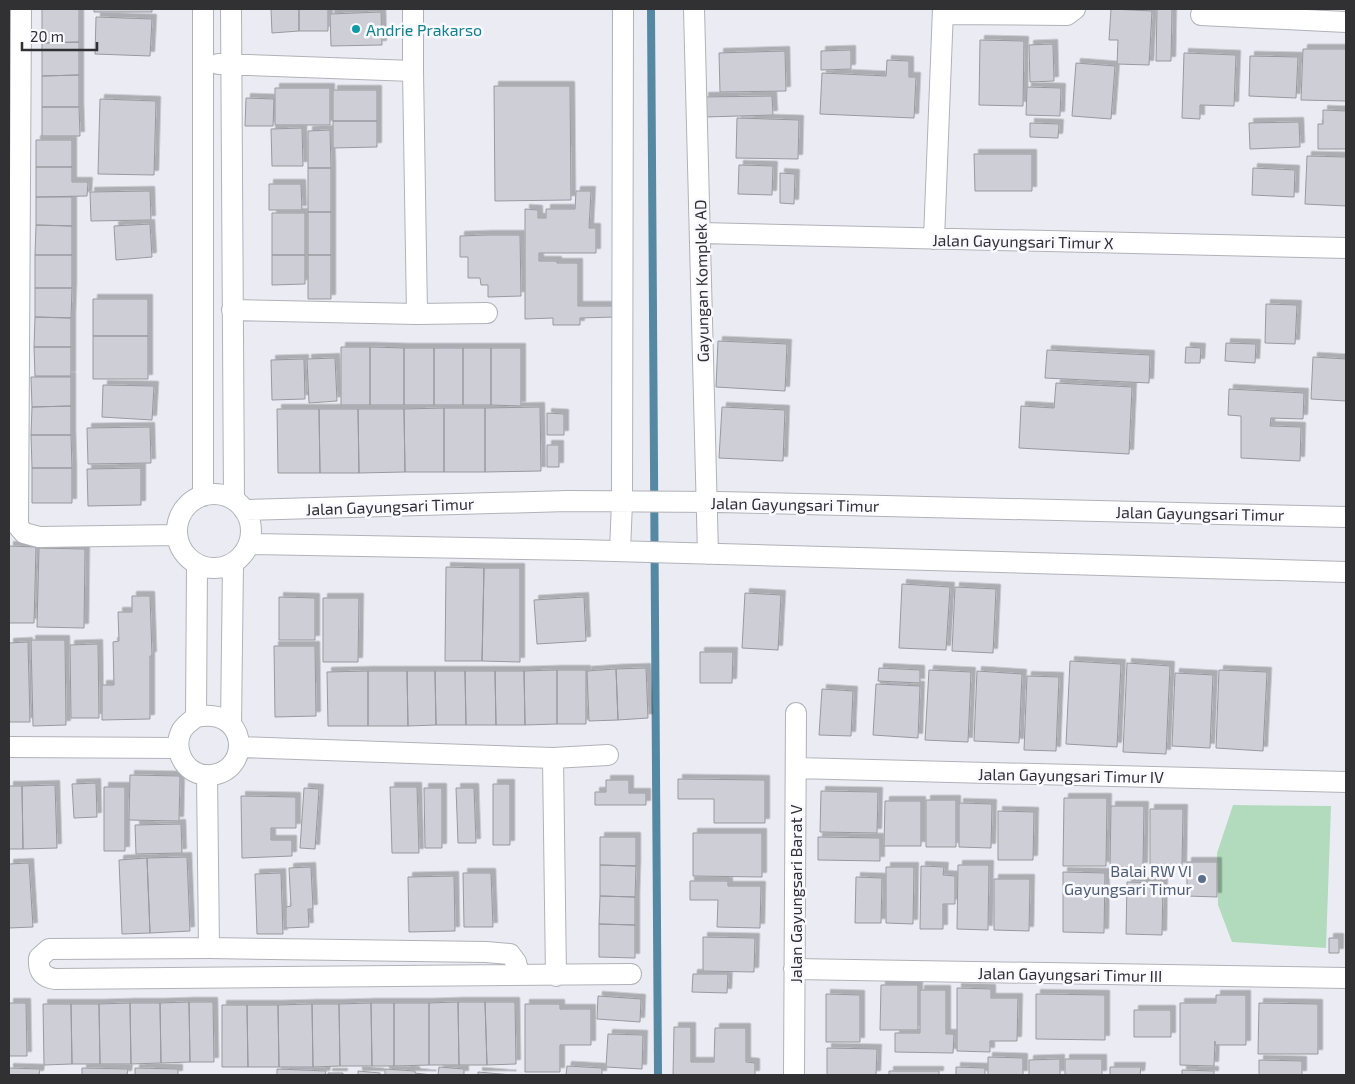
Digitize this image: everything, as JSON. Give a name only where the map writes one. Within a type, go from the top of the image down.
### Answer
[{"type":"street","points":[[21,9],[18,526],[24,533],[39,537],[177,535]]},
{"type":"street","points":[[203,9],[203,496]]},
{"type":"street","points":[[231,9],[232,310],[239,505],[250,526],[251,532],[249,544],[243,555],[233,563],[222,568],[197,565],[188,558],[180,547],[177,535],[179,518],[188,504],[203,496],[219,494],[239,505]]},
{"type":"street","points":[[414,9],[412,71],[417,314]]},
{"type":"street","points":[[623,9],[630,502],[628,551]]},
{"type":"street","name":"Gayungan Komplek AD","points":[[694,9],[700,233],[697,502],[708,554]]},
{"type":"street","points":[[934,239],[943,11],[1067,15],[1075,9]]},
{"type":"street","points":[[1201,15],[1346,22]]},
{"type":"street","points":[[203,64],[412,71]]},
{"type":"street","name":"Jalan Gayungsari Timur X","points":[[700,233],[1346,248]]},
{"type":"street","points":[[232,310],[417,314],[487,313]]},
{"type":"street","name":"Jalan Gayungsari Timur","points":[[239,505],[568,501],[697,502],[1346,516]]},
{"type":"street","points":[[249,544],[628,551],[1346,572]]},
{"type":"street","points":[[232,725],[233,563]]},
{"type":"street","points":[[196,716],[197,565]]},
{"type":"street","name":"Jalan Gayungsari Barat V","points":[[794,1075],[796,713]]},
{"type":"street","points":[[209,714],[221,717],[232,725],[238,735],[239,748],[236,759],[219,774],[207,776],[194,772],[183,762],[178,748],[182,730],[196,716],[209,714]]},
{"type":"street","points":[[9,747],[178,748]]},
{"type":"street","points":[[239,748],[553,758],[608,755]]},
{"type":"street","points":[[553,758],[556,976]]},
{"type":"street","name":"Jalan Gayungsari Timur IV","points":[[796,768],[1346,782]]},
{"type":"street","points":[[207,776],[210,948]]},
{"type":"street","points":[[518,974],[516,962],[510,954],[486,952],[210,948],[49,950],[39,958],[38,964],[40,971],[45,976],[55,978],[632,974]]},
{"type":"street","name":"Jalan Gayungsari Timur III","points":[[794,969],[1346,978]]},
{"type":"green space","points":[[1233,805],[1331,806],[1326,948],[1232,942],[1218,905],[1217,853]]},
{"type":"building","points":[[42,9],[79,9],[79,42],[42,43]]},
{"type":"building","points":[[94,9],[152,9],[152,12],[94,12]]},
{"type":"building","points":[[271,9],[299,9],[299,31],[272,33]]},
{"type":"building","points":[[299,9],[328,9],[328,31],[299,31]]},
{"type":"building","points":[[1111,9],[1152,11],[1149,65],[1117,64],[1118,40],[1109,40]]},
{"type":"building","points":[[1157,9],[1172,9],[1171,61],[1156,61]]},
{"type":"building","name":"Andrie Prakarso","points":[[381,12],[382,45],[331,46],[330,14]]},
{"type":"building","points":[[96,17],[152,19],[150,56],[95,54]]},
{"type":"building","points":[[980,40],[1024,41],[1023,106],[979,105]]},
{"type":"building","points":[[79,42],[79,75],[42,76],[42,43]]},
{"type":"building","points":[[1053,44],[1054,81],[1030,82],[1029,45]]},
{"type":"building","points":[[1303,49],[1346,49],[1346,101],[1301,100]]},
{"type":"building","points":[[851,50],[851,69],[821,70],[821,51]]},
{"type":"building","points":[[785,51],[786,91],[720,92],[719,53]]},
{"type":"building","points":[[1184,53],[1236,55],[1234,106],[1200,105],[1200,119],[1182,118]]},
{"type":"building","points":[[1250,56],[1298,57],[1296,98],[1249,96]]},
{"type":"building","points":[[887,60],[909,61],[909,77],[916,77],[914,118],[820,114],[822,73],[886,76]]},
{"type":"building","points":[[1076,63],[1115,66],[1111,119],[1072,116]]},
{"type":"building","points":[[79,75],[79,107],[42,107],[42,76]]},
{"type":"building","points":[[494,86],[570,86],[571,200],[495,201]]},
{"type":"building","points":[[1027,87],[1061,88],[1060,116],[1026,115]]},
{"type":"building","points":[[275,88],[330,88],[330,125],[275,125]]},
{"type":"building","points":[[333,90],[377,90],[377,121],[333,121]]},
{"type":"building","points":[[772,96],[773,115],[705,117],[704,97]]},
{"type":"building","points":[[246,98],[274,99],[273,126],[245,126]]},
{"type":"building","points":[[100,99],[156,101],[154,175],[98,174]]},
{"type":"building","points":[[42,107],[79,107],[80,136],[42,136]]},
{"type":"building","points":[[1323,110],[1346,111],[1346,149],[1318,149],[1318,124],[1323,124]]},
{"type":"building","points":[[737,118],[799,120],[798,159],[736,158]]},
{"type":"building","points":[[333,121],[377,121],[377,147],[333,148]]},
{"type":"building","points":[[1299,122],[1300,147],[1250,149],[1249,123]]},
{"type":"building","points":[[1030,123],[1059,124],[1058,138],[1030,137]]},
{"type":"building","points":[[302,128],[303,166],[272,166],[271,129]]},
{"type":"building","points":[[330,130],[331,168],[308,168],[308,131]]},
{"type":"building","points":[[36,140],[72,140],[72,167],[36,167]]},
{"type":"building","points":[[974,154],[1032,154],[1032,191],[975,191]]},
{"type":"building","points":[[1307,156],[1346,157],[1346,206],[1305,204]]},
{"type":"building","points":[[739,165],[773,166],[772,195],[738,194]]},
{"type":"building","points":[[36,167],[72,167],[72,182],[88,182],[87,196],[36,197]]},
{"type":"building","points":[[308,168],[331,168],[331,212],[308,212]]},
{"type":"building","points":[[1253,168],[1295,170],[1294,197],[1252,195]]},
{"type":"building","points":[[780,173],[795,174],[794,204],[780,203]]},
{"type":"building","points":[[269,184],[301,184],[302,210],[269,210]]},
{"type":"building","points":[[150,191],[151,220],[91,221],[90,192]]},
{"type":"building","points":[[576,191],[591,191],[589,228],[596,228],[596,253],[539,253],[539,261],[578,263],[578,306],[614,306],[615,317],[580,318],[580,325],[553,325],[553,318],[525,319],[525,209],[538,210],[538,218],[546,218],[546,209],[575,209]]},
{"type":"building","points":[[36,197],[72,197],[72,226],[36,225]]},
{"type":"building","points":[[308,212],[331,212],[331,255],[308,255]]},
{"type":"building","points":[[272,213],[305,213],[305,255],[272,255]]},
{"type":"building","points":[[150,224],[152,257],[116,260],[114,226]]},
{"type":"building","points":[[36,225],[72,226],[72,255],[35,255]]},
{"type":"building","points":[[520,235],[521,296],[488,297],[488,285],[481,285],[480,278],[468,278],[468,257],[460,257],[460,236]]},
{"type":"building","points":[[35,255],[72,255],[72,288],[35,288]]},
{"type":"building","points":[[272,255],[305,255],[305,284],[272,285]]},
{"type":"building","points":[[308,255],[331,255],[331,299],[308,299]]},
{"type":"building","points":[[35,288],[72,288],[71,318],[35,317]]},
{"type":"building","points":[[93,299],[148,299],[148,336],[93,336]]},
{"type":"building","points":[[1266,304],[1297,305],[1295,344],[1265,343]]},
{"type":"building","points":[[35,317],[71,318],[71,347],[34,347]]},
{"type":"building","points":[[93,336],[148,336],[148,379],[93,379]]},
{"type":"building","points":[[718,341],[787,344],[785,391],[716,387]]},
{"type":"building","points":[[1226,343],[1256,344],[1255,363],[1225,361]]},
{"type":"building","points":[[34,347],[71,347],[71,376],[35,376]]},
{"type":"building","points":[[341,347],[370,347],[370,405],[341,405]]},
{"type":"building","points":[[370,347],[404,348],[404,405],[370,405]]},
{"type":"building","points":[[1186,347],[1201,348],[1200,363],[1185,363]]},
{"type":"building","points":[[404,348],[434,348],[434,405],[404,405]]},
{"type":"building","points":[[434,348],[463,348],[463,405],[434,405]]},
{"type":"building","points":[[463,348],[491,348],[491,405],[463,405]]},
{"type":"building","points":[[491,348],[521,348],[521,406],[491,405]]},
{"type":"building","points":[[1047,350],[1150,355],[1149,383],[1045,378]]},
{"type":"building","points":[[1313,357],[1346,359],[1346,401],[1311,399]]},
{"type":"building","points":[[335,358],[337,401],[309,403],[307,359]]},
{"type":"building","points":[[304,359],[305,399],[272,400],[271,360]]},
{"type":"building","points":[[31,377],[71,377],[71,406],[32,407]]},
{"type":"building","points":[[1056,383],[1132,387],[1129,454],[1019,448],[1021,406],[1054,408]]},
{"type":"building","points":[[103,385],[154,386],[152,420],[102,417]]},
{"type":"building","points":[[1229,389],[1304,393],[1303,419],[1271,418],[1270,426],[1301,427],[1300,461],[1241,458],[1241,416],[1228,415]]},
{"type":"building","points":[[71,406],[71,435],[31,435],[32,407]]},
{"type":"building","points":[[540,407],[541,471],[485,472],[485,408]]},
{"type":"building","points":[[722,407],[785,410],[783,461],[719,458]]},
{"type":"building","points":[[444,408],[485,408],[485,472],[444,472]]},
{"type":"building","points":[[444,408],[444,472],[405,472],[404,409]]},
{"type":"building","points":[[277,409],[319,409],[320,473],[278,473]]},
{"type":"building","points":[[319,409],[358,409],[359,473],[320,473]]},
{"type":"building","points":[[358,409],[404,409],[405,472],[359,473]]},
{"type":"building","points":[[547,413],[564,414],[564,435],[547,435]]},
{"type":"building","points":[[150,427],[151,463],[88,464],[87,428]]},
{"type":"building","points":[[31,435],[71,435],[72,468],[32,468]]},
{"type":"building","points":[[547,445],[559,445],[559,467],[547,467]]},
{"type":"building","points":[[32,468],[72,468],[72,503],[32,503]]},
{"type":"building","points":[[141,468],[141,505],[88,506],[87,469]]},
{"type":"building","points":[[9,546],[36,547],[34,623],[9,623]]},
{"type":"building","points":[[39,548],[85,549],[84,628],[37,627]]},
{"type":"building","points":[[446,567],[484,568],[482,661],[445,661]]},
{"type":"building","points":[[484,568],[520,568],[520,662],[482,661]]},
{"type":"building","points":[[902,584],[950,587],[946,650],[899,648]]},
{"type":"building","points":[[955,587],[996,589],[993,653],[952,651]]},
{"type":"building","points":[[745,593],[781,595],[778,650],[742,648]]},
{"type":"building","points":[[132,596],[150,596],[152,656],[150,656],[150,719],[102,720],[102,685],[114,685],[113,642],[119,641],[118,612],[132,612]]},
{"type":"building","points":[[279,597],[315,598],[315,640],[279,640]]},
{"type":"building","points":[[584,597],[586,641],[537,644],[534,600]]},
{"type":"building","points":[[323,598],[359,598],[358,662],[323,662]]},
{"type":"building","points":[[31,640],[65,640],[66,725],[33,726]]},
{"type":"building","points":[[28,642],[30,722],[9,722],[9,643]]},
{"type":"building","points":[[98,644],[99,718],[71,718],[70,645]]},
{"type":"building","points":[[274,646],[315,646],[316,716],[275,717]]},
{"type":"building","points":[[700,652],[733,652],[732,683],[700,683]]},
{"type":"building","points":[[1070,661],[1121,664],[1117,747],[1066,744]]},
{"type":"building","points":[[1127,663],[1170,666],[1166,754],[1123,752]]},
{"type":"building","points":[[646,668],[648,718],[618,720],[616,669]]},
{"type":"building","points":[[879,668],[920,670],[920,683],[878,681]]},
{"type":"building","points":[[616,669],[618,720],[589,721],[587,671]]},
{"type":"building","points":[[557,670],[557,724],[525,725],[524,671]]},
{"type":"building","points":[[557,670],[586,670],[586,724],[557,724]]},
{"type":"building","points":[[929,670],[971,672],[968,742],[925,740]]},
{"type":"building","points":[[1219,670],[1267,672],[1263,751],[1216,748]]},
{"type":"building","points":[[368,671],[407,671],[408,726],[368,726]]},
{"type":"building","points":[[368,671],[368,726],[328,726],[327,672]]},
{"type":"building","points":[[407,671],[435,671],[436,725],[408,726]]},
{"type":"building","points":[[435,671],[465,671],[466,725],[436,725]]},
{"type":"building","points":[[465,671],[495,671],[496,725],[466,725]]},
{"type":"building","points":[[495,671],[524,671],[525,725],[496,725]]},
{"type":"building","points":[[977,671],[1022,674],[1019,743],[974,741]]},
{"type":"building","points":[[1175,673],[1213,675],[1210,748],[1172,746]]},
{"type":"building","points":[[1027,676],[1059,677],[1056,751],[1024,750]]},
{"type":"building","points":[[876,684],[920,686],[918,738],[873,735]]},
{"type":"building","points":[[822,689],[853,691],[851,736],[819,735]]},
{"type":"building","points":[[130,775],[180,776],[179,821],[129,820]]},
{"type":"building","points":[[678,779],[765,780],[765,823],[714,823],[714,799],[678,799]]},
{"type":"building","points":[[606,780],[629,780],[629,793],[646,793],[646,805],[595,805],[595,792],[606,792]]},
{"type":"building","points":[[96,783],[97,817],[74,818],[72,784]]},
{"type":"building","points":[[493,784],[510,784],[510,845],[493,845]]},
{"type":"building","points":[[55,785],[57,848],[23,849],[22,786]]},
{"type":"building","points":[[9,786],[22,786],[23,849],[9,849]]},
{"type":"building","points":[[104,787],[125,787],[125,851],[104,851]]},
{"type":"building","points":[[390,787],[417,787],[419,853],[392,853]]},
{"type":"building","points":[[304,788],[319,789],[315,849],[300,848]]},
{"type":"building","points":[[424,788],[442,788],[442,848],[425,848]]},
{"type":"building","points":[[456,788],[474,788],[476,843],[458,843]]},
{"type":"building","points":[[821,791],[878,792],[877,833],[820,832]]},
{"type":"building","points":[[241,796],[296,797],[296,828],[271,828],[271,840],[292,840],[292,856],[242,858]]},
{"type":"building","points":[[1064,798],[1107,798],[1106,866],[1063,866]]},
{"type":"building","points":[[926,800],[956,800],[956,847],[926,847]]},
{"type":"building","points":[[885,801],[921,801],[921,846],[884,846]]},
{"type":"building","points":[[959,803],[992,804],[991,848],[959,847]]},
{"type":"building","points":[[1111,806],[1144,806],[1143,867],[1110,867]]},
{"type":"building","points":[[1150,809],[1183,809],[1182,867],[1150,867]]},
{"type":"building","points":[[998,811],[1034,812],[1033,860],[998,860]]},
{"type":"building","points":[[181,824],[182,853],[136,854],[135,825]]},
{"type":"building","points":[[693,833],[762,833],[762,877],[693,876]]},
{"type":"building","points":[[600,837],[636,837],[636,866],[600,865]]},
{"type":"building","points":[[818,837],[880,838],[880,861],[818,860]]},
{"type":"building","points":[[187,857],[190,931],[150,933],[147,858]]},
{"type":"building","points":[[147,858],[150,933],[122,934],[119,860]]},
{"type":"building","name":"Balai RW VI Gayungsari Timur","points":[[1187,862],[1217,862],[1217,897],[1187,896]]},
{"type":"building","points":[[29,863],[33,927],[9,928],[9,864]]},
{"type":"building","points":[[600,865],[636,866],[635,897],[600,896]]},
{"type":"building","points":[[958,865],[989,865],[988,930],[957,929]]},
{"type":"building","points":[[921,866],[944,867],[943,875],[955,876],[955,904],[943,904],[943,929],[920,929]]},
{"type":"building","points":[[311,867],[313,909],[308,909],[309,927],[286,928],[286,907],[291,906],[289,868]]},
{"type":"building","points":[[886,867],[914,867],[913,924],[886,923]]},
{"type":"building","points":[[1063,872],[1105,873],[1104,933],[1063,932]]},
{"type":"building","points":[[281,873],[283,934],[257,934],[255,874]]},
{"type":"building","points":[[463,873],[491,873],[493,927],[464,927]]},
{"type":"building","points":[[454,876],[455,931],[409,932],[408,877]]},
{"type":"building","points":[[856,877],[882,878],[881,923],[855,923]]},
{"type":"building","points":[[994,879],[1030,879],[1029,931],[994,930]]},
{"type":"building","points":[[690,881],[728,881],[728,886],[761,886],[760,928],[717,927],[718,900],[690,900]]},
{"type":"building","points":[[1127,882],[1163,883],[1162,935],[1126,934]]},
{"type":"building","points":[[600,896],[635,897],[635,925],[599,924]]},
{"type":"building","points":[[599,924],[635,925],[635,958],[599,957]]},
{"type":"building","points":[[703,937],[755,938],[754,972],[703,971]]},
{"type":"building","points":[[1329,938],[1339,938],[1339,953],[1329,953]]},
{"type":"building","points":[[693,974],[728,974],[727,993],[692,992]]},
{"type":"building","points":[[881,985],[918,985],[918,1030],[880,1030]]},
{"type":"building","points":[[957,988],[991,989],[991,998],[1018,998],[1017,1041],[990,1041],[990,1052],[957,1051]]},
{"type":"building","points":[[920,990],[946,990],[946,1034],[954,1034],[953,1053],[895,1052],[895,1033],[920,1033]]},
{"type":"building","points":[[826,994],[860,995],[860,1042],[826,1042]]},
{"type":"building","points":[[1036,994],[1105,995],[1105,1040],[1036,1039]]},
{"type":"building","points":[[1216,995],[1246,995],[1246,1045],[1215,1045],[1215,1041],[1214,1066],[1180,1065],[1180,1003],[1216,1003]]},
{"type":"building","points":[[598,996],[641,999],[640,1022],[597,1019]]},
{"type":"building","points":[[189,1002],[190,1062],[161,1063],[160,1003]]},
{"type":"building","points":[[189,1002],[213,1002],[214,1062],[190,1062]]},
{"type":"building","points":[[458,1002],[459,1065],[429,1065],[429,1003]]},
{"type":"building","points":[[458,1002],[485,1002],[487,1065],[459,1065]]},
{"type":"building","points":[[485,1002],[515,1002],[516,1064],[487,1065]]},
{"type":"building","points":[[9,1003],[26,1003],[27,1056],[9,1056]]},
{"type":"building","points":[[130,1003],[160,1003],[161,1063],[131,1064]]},
{"type":"building","points":[[130,1003],[131,1064],[100,1064],[99,1004]]},
{"type":"building","points":[[371,1003],[394,1003],[394,1066],[372,1066]]},
{"type":"building","points":[[371,1003],[372,1066],[340,1066],[339,1004]]},
{"type":"building","points":[[394,1003],[429,1003],[429,1065],[394,1066]]},
{"type":"building","points":[[1259,1003],[1318,1004],[1318,1054],[1258,1054]]},
{"type":"building","points":[[43,1004],[71,1004],[72,1064],[44,1065]]},
{"type":"building","points":[[71,1004],[99,1004],[100,1064],[72,1064]]},
{"type":"building","points":[[312,1004],[313,1067],[279,1067],[278,1005]]},
{"type":"building","points":[[312,1004],[339,1004],[340,1066],[313,1067]]},
{"type":"building","points":[[525,1004],[560,1004],[560,1009],[591,1009],[591,1045],[560,1045],[560,1072],[525,1072]]},
{"type":"building","points":[[222,1005],[247,1005],[248,1067],[222,1067]]},
{"type":"building","points":[[247,1005],[278,1005],[279,1067],[248,1067]]},
{"type":"building","points":[[1134,1010],[1171,1010],[1171,1037],[1134,1037]]},
{"type":"building","points":[[674,1027],[691,1027],[691,1062],[714,1062],[715,1028],[746,1028],[746,1062],[755,1063],[755,1075],[673,1075]]},
{"type":"building","points":[[608,1034],[643,1035],[642,1069],[606,1067]]},
{"type":"building","points":[[827,1048],[877,1049],[876,1075],[827,1075]]},
{"type":"building","points":[[988,1057],[1023,1058],[1023,1075],[988,1075]]},
{"type":"building","points":[[1060,1059],[1060,1075],[1029,1075],[1029,1060]]},
{"type":"building","points":[[1065,1059],[1102,1059],[1102,1075],[1065,1075]]},
{"type":"building","points":[[1259,1060],[1302,1061],[1302,1075],[1259,1075]]},
{"type":"building","points":[[567,1066],[602,1068],[602,1075],[566,1075]]},
{"type":"building","points":[[439,1067],[464,1069],[464,1075],[438,1075]]},
{"type":"building","points":[[956,1067],[985,1068],[985,1075],[956,1075]]},
{"type":"building","points":[[1110,1067],[1141,1067],[1140,1075],[1110,1075]]},
{"type":"building","points":[[9,1068],[40,1069],[39,1075],[9,1075]]},
{"type":"building","points":[[82,1068],[128,1069],[127,1075],[82,1075]]},
{"type":"building","points":[[135,1068],[178,1069],[178,1075],[135,1075]]},
{"type":"building","points":[[277,1069],[326,1071],[325,1075],[277,1075]]},
{"type":"building","points":[[385,1069],[415,1071],[415,1073],[432,1075],[385,1075]]},
{"type":"building","points":[[1182,1070],[1214,1071],[1214,1075],[1182,1075]]},
{"type":"building","points":[[358,1071],[380,1073],[380,1075],[358,1075]]},
{"type":"building","points":[[889,1071],[939,1071],[939,1075],[889,1075]]},
{"type":"building","points":[[478,1072],[512,1075],[478,1075]]},
{"type":"building","points":[[328,1073],[343,1073],[343,1075],[328,1075]]},
{"type":"waterway","points":[[651,9],[658,1075]]},
{"type":"place","name":"Andrie Prakarso","points":[[356,29]]},
{"type":"place","name":"Balai RW VI Gayungsari Timur","points":[[1202,879]]}]
